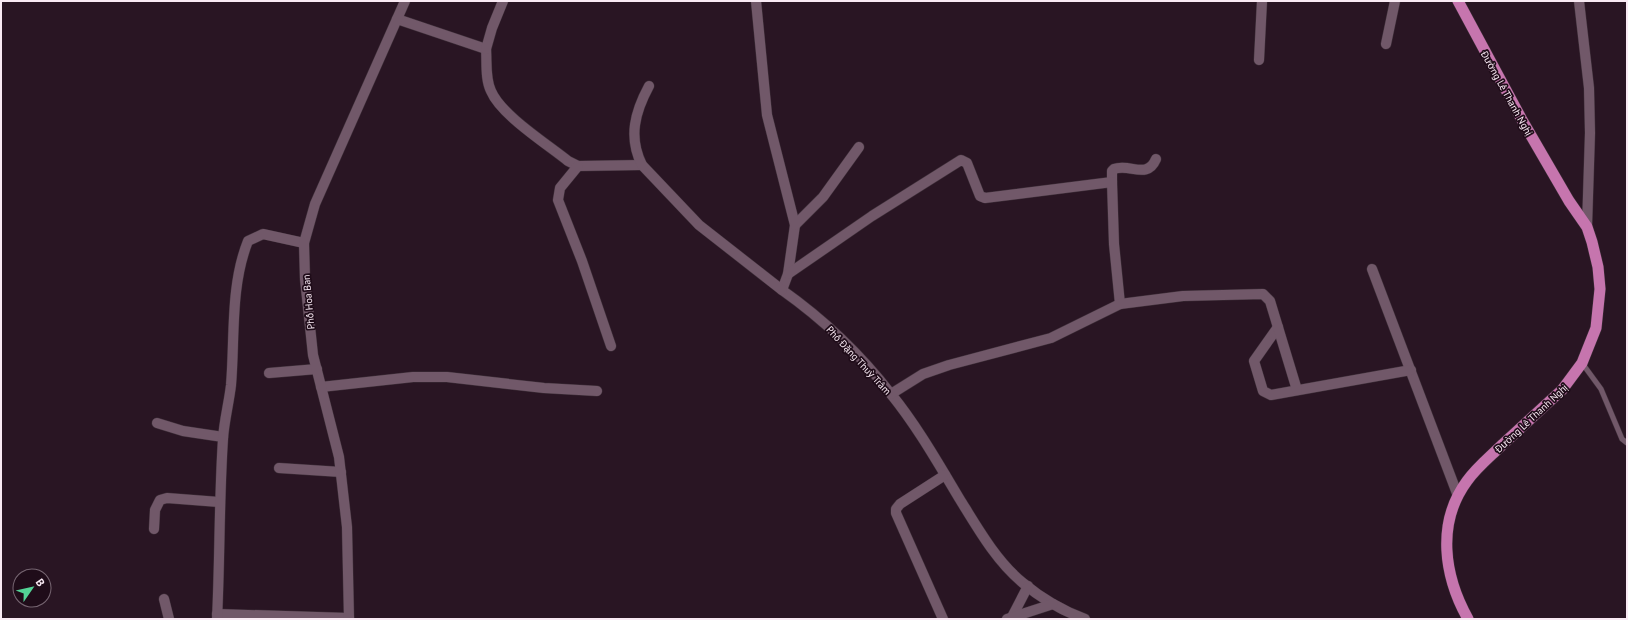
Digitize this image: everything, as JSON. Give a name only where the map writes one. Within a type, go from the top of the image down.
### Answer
[{"type":"main road","name":"Đường Lê Thanh Nghị","points":[[1458,1],[1522,120],[1569,201],[1587,227],[1598,267],[1600,289],[1596,328],[1582,363],[1562,390],[1479,466],[1466,481],[1452,508],[1448,521],[1446,546],[1453,585],[1468,619]]},
{"type":"street","name":"Phố Hoa Ban","points":[[349,618],[348,527],[339,457],[313,356],[305,279],[304,243],[315,204],[405,1]]},
{"type":"street","points":[[503,1],[492,28],[486,49],[490,90],[494,99],[514,118],[568,161],[578,166],[642,165],[636,154],[634,127],[639,104],[649,86]]},
{"type":"street","points":[[756,1],[767,115],[795,225],[788,274],[782,290]]},
{"type":"street","points":[[1260,60],[1262,1]]},
{"type":"street","points":[[1386,44],[1395,1]]},
{"type":"street","points":[[1579,1],[1589,88],[1590,133],[1587,227]]},
{"type":"street","points":[[397,19],[486,49]]},
{"type":"street","points":[[795,225],[823,197],[858,146]]},
{"type":"street","points":[[1120,304],[1114,244],[1112,171],[1114,169],[1148,170],[1153,167],[1156,159]]},
{"type":"street","points":[[788,274],[872,216],[959,161],[965,161],[967,163],[980,196],[985,198],[1112,182]]},
{"type":"street","name":"Phố Đặng Thuỳ Trâm","points":[[642,165],[699,225],[803,305],[844,341],[892,394],[989,544],[1008,568],[1028,586],[1052,604],[1085,619]]},
{"type":"street","points":[[578,166],[560,188],[558,200],[582,261],[611,346]]},
{"type":"street","points":[[304,243],[263,234],[248,241],[243,256],[233,330],[231,386],[223,437],[219,502],[217,616],[349,618]]},
{"type":"street","points":[[1372,269],[1458,496]]},
{"type":"street","points":[[892,394],[923,374],[949,365],[1051,338],[1120,304],[1183,296],[1263,294],[1270,301],[1297,390]]},
{"type":"street","points":[[1278,327],[1256,358],[1254,365],[1263,391],[1271,396],[1411,370]]},
{"type":"street","points":[[269,373],[316,369]]},
{"type":"street","points":[[321,387],[413,377],[447,377],[544,388],[597,390]]},
{"type":"street","points":[[157,423],[183,431],[223,437]]},
{"type":"street","points":[[279,468],[341,472]]},
{"type":"street","points":[[943,619],[896,513],[896,509],[900,504],[945,475]]},
{"type":"street","points":[[154,529],[156,504],[160,500],[167,498],[219,502]]},
{"type":"street","points":[[1009,618],[1028,586]]},
{"type":"street","points":[[164,599],[169,619]]},
{"type":"street","points":[[1009,618],[1052,604]]},
{"type":"lane","points":[[1582,363],[1601,389],[1622,438],[1627,443]]}]
